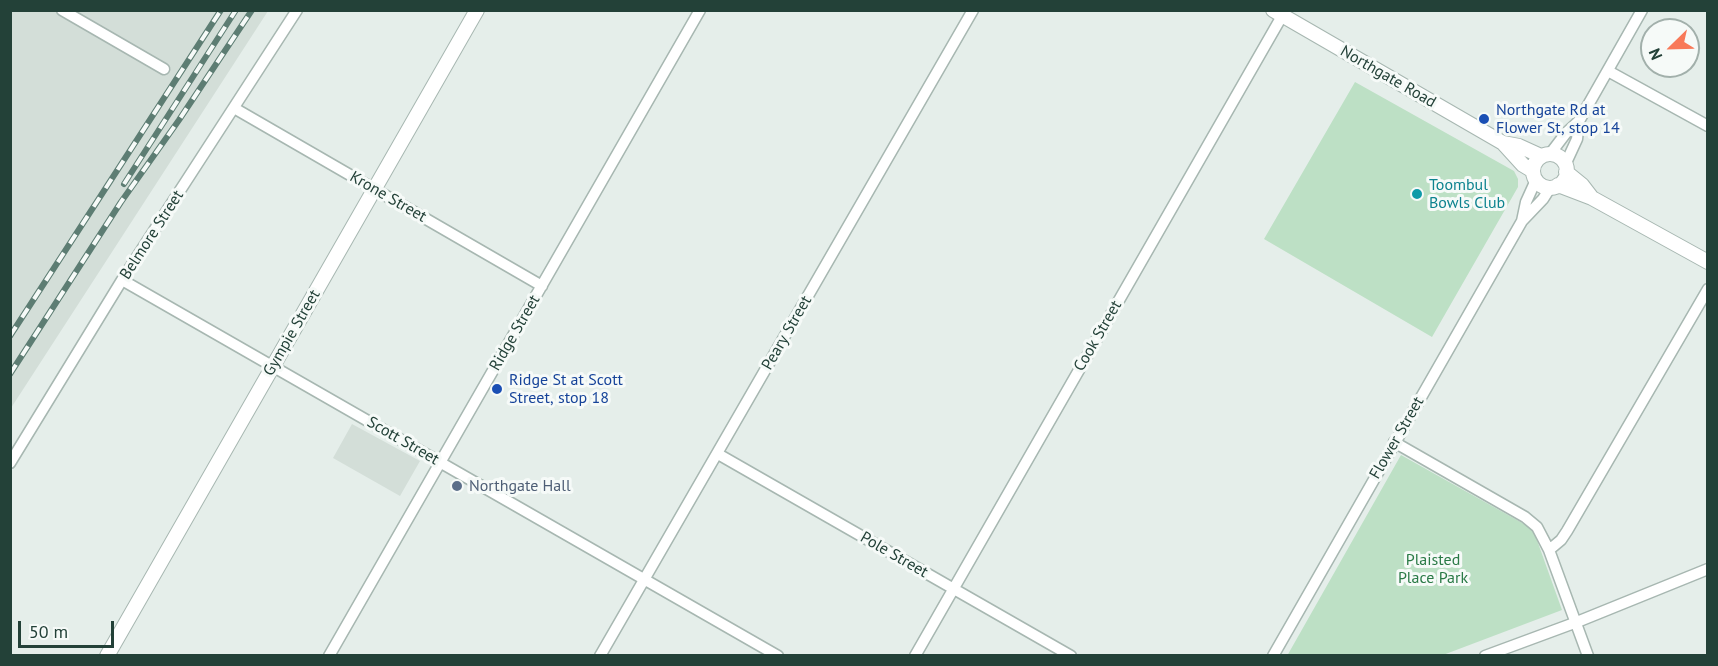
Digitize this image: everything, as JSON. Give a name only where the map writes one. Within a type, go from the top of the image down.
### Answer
[{"type":"street","points":[[62,10],[164,69]]},
{"type":"street","name":"Belmore Street","points":[[10,463],[123,280],[297,10]]},
{"type":"street","name":"Gympie Street","points":[[107,656],[477,10]]},
{"type":"street","name":"Ridge Street","points":[[329,656],[700,10]]},
{"type":"street","name":"Peary Street","points":[[600,656],[973,10]]},
{"type":"street","points":[[1642,10],[1579,121],[1546,155],[1535,163],[1534,176],[1544,187],[1554,187],[1592,198],[1707,262]]},
{"type":"street","name":"Northgate Road","points":[[1277,13],[1503,143],[1534,176]]},
{"type":"street","name":"Cook Street","points":[[915,656],[1277,13]]},
{"type":"street","points":[[1608,71],[1707,126]]},
{"type":"street","name":"Krone Street","points":[[234,108],[542,286]]},
{"type":"street","points":[[1554,187],[1565,177],[1577,139],[1579,121]]},
{"type":"street","name":"Northgate Road","points":[[1503,143],[1546,155]]},
{"type":"street","points":[[1546,155],[1560,158],[1592,198]]},
{"type":"street","name":"Flower Street","points":[[1522,221],[1534,176]]},
{"type":"street","name":"Flower Street","points":[[1273,656],[1522,221],[1554,187]]},
{"type":"street","name":"Scott Street","points":[[123,280],[778,656]]},
{"type":"street","points":[[1549,550],[1563,538],[1707,289]]},
{"type":"street","points":[[1394,442],[1533,522],[1541,531],[1549,550],[1588,656]]},
{"type":"street","name":"Pole Street","points":[[718,454],[1071,656]]},
{"type":"street","points":[[1485,656],[1577,622],[1707,568]]},
{"type":"shaded area","points":[[11,11],[268,11],[11,408]]},
{"type":"shaded area","points":[[352,424],[420,461],[400,496],[333,458]]},
{"type":"green space","points":[[1355,82],[1514,171],[1518,179],[1518,187],[1432,337],[1264,239]]},
{"type":"green space","name":"Plaisted Place Park","points":[[1401,455],[1533,529],[1562,610],[1443,655],[1287,656]]},
{"type":"railway","points":[[10,336],[221,10]]},
{"type":"railway","points":[[124,184],[236,10]]},
{"type":"railway","points":[[10,374],[121,202],[252,10]]},
{"type":"place","name":"Northgate Rd at Flower St, stop 14","points":[[1484,119]]},
{"type":"place","name":"Toombul Bowls Club","points":[[1417,194]]},
{"type":"place","name":"Ridge St at Scott Street, stop 18","points":[[497,389]]},
{"type":"place","name":"Northgate Hall","points":[[457,486]]}]
